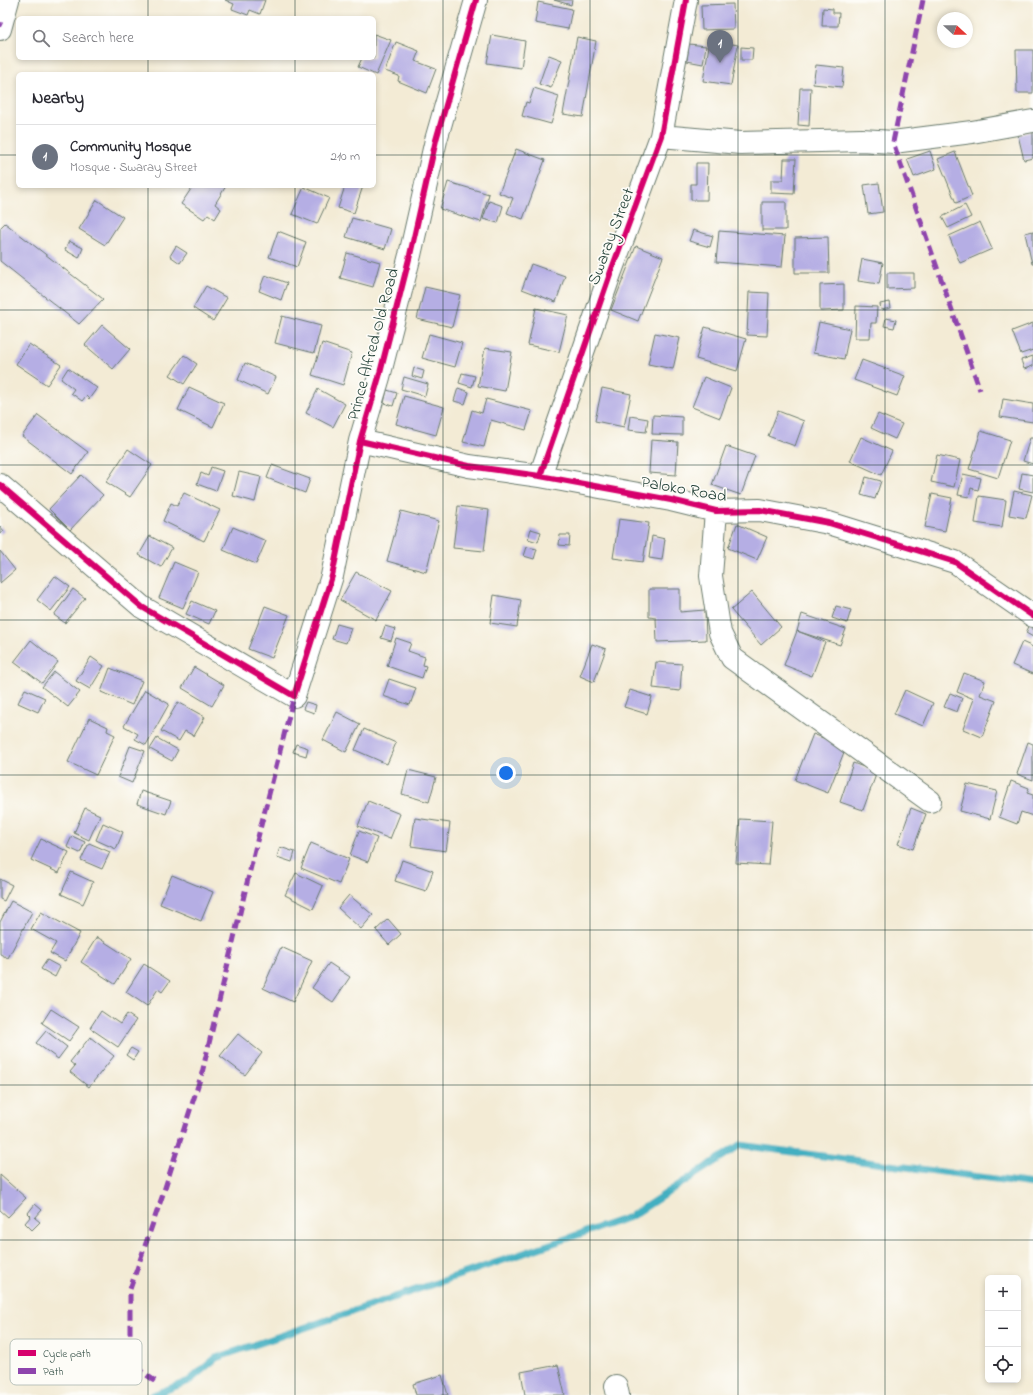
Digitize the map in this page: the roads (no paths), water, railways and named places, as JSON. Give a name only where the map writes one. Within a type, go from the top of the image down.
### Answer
[{"type":"street","points":[[0,29],[8,0]]},
{"type":"street","name":"Prince Alfred Old Road","points":[[0,486],[142,607],[294,696],[332,576],[360,442],[383,362],[436,140],[476,0]]},
{"type":"street","name":"Swaray Street","points":[[540,476],[610,274],[661,136],[686,0]]},
{"type":"street","points":[[661,136],[740,143],[862,140],[893,142],[972,132],[1033,121]]},
{"type":"street","name":"Paloko Road","points":[[360,442],[468,466],[540,476],[671,500],[716,511],[760,510],[829,523],[955,562],[1033,616]]},
{"type":"street","points":[[716,511],[711,576],[720,633],[732,658],[930,801]]},
{"type":"waterway","points":[[153,1395],[189,1381],[216,1358],[630,1217],[740,1145],[1033,1184]]},
{"type":"place","name":"Community Mosque","points":[[720,63]]}]
